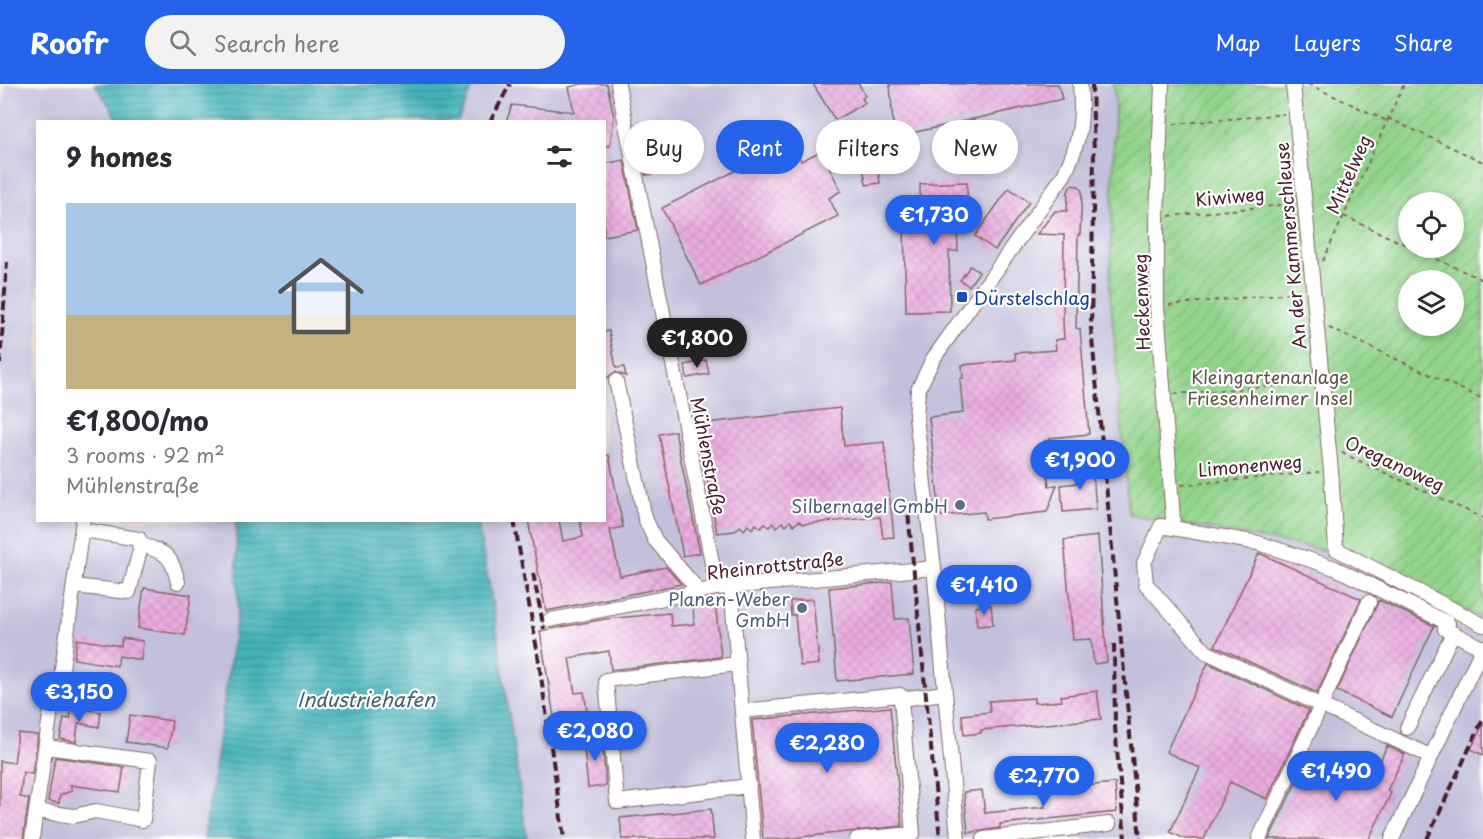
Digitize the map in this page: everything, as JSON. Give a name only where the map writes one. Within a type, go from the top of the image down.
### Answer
[{"type":"street","name":"Mühlenstraße","points":[[618,84],[717,588]]},
{"type":"street","points":[[958,839],[934,568],[916,417],[918,390],[933,358],[1064,175],[1081,126],[1080,84]]},
{"type":"street","name":"Heckenweg","points":[[1162,84],[1157,217],[1157,306],[1173,519]]},
{"type":"street","name":"An der Kammerschleuse","points":[[1293,84],[1331,471],[1336,549],[1483,625]]},
{"type":"street","points":[[615,381],[645,518],[655,540],[699,591]]},
{"type":"street","points":[[58,697],[74,586],[83,525],[139,539],[140,550],[129,592],[74,586]]},
{"type":"street","points":[[1392,839],[1483,647],[1445,629],[1448,623],[1335,568],[1258,543],[1161,526],[1144,563],[1146,584],[1206,652],[1430,756]]},
{"type":"street","points":[[140,544],[163,552],[171,560],[178,582]]},
{"type":"street","name":"Rheinrottstraße","points":[[550,620],[731,586],[934,568]]},
{"type":"street","points":[[731,586],[753,839]]},
{"type":"street","points":[[1259,839],[1369,602]]},
{"type":"street","points":[[1407,728],[1453,633]]},
{"type":"street","points":[[737,664],[606,680],[617,802],[749,786]]},
{"type":"street","points":[[901,699],[944,693]]},
{"type":"street","points":[[32,839],[52,702],[66,695],[92,700]]},
{"type":"street","points":[[742,711],[900,695],[913,834],[857,839]]},
{"type":"street","points":[[36,812],[74,816],[96,811],[143,820],[150,761],[46,747]]},
{"type":"street","points":[[984,839],[1109,824]]},
{"type":"path","points":[[1308,84],[1483,162]]},
{"type":"path","name":"Mittelweg","points":[[1311,271],[1315,270],[1324,260],[1404,84]]},
{"type":"path","points":[[1162,125],[1295,113]]},
{"type":"path","name":"Kiwiweg","points":[[1157,217],[1305,203]]},
{"type":"path","points":[[1344,216],[1398,241]]},
{"type":"path","points":[[1434,258],[1483,280]]},
{"type":"path","points":[[1157,306],[1312,291]]},
{"type":"path","points":[[1316,322],[1483,399]]},
{"type":"path","points":[[1341,340],[1343,335]]},
{"type":"path","points":[[1164,395],[1321,382]]},
{"type":"path","name":"Oreganoweg","points":[[1328,447],[1483,518]]},
{"type":"path","name":"Limonenweg","points":[[1171,486],[1331,471]]},
{"type":"shaded area","points":[[6,84],[95,84],[119,120],[36,120],[36,522],[236,522],[238,608],[204,839],[0,839],[0,120]]},
{"type":"shaded area","points":[[473,84],[1113,84],[1115,102],[1334,552],[1442,606],[1437,616],[1466,630],[1474,615],[1483,619],[1483,839],[527,839],[494,611],[477,522],[606,522],[606,120],[459,120]]},
{"type":"green space","name":"Kleingartenanlage Friesenheimer Insel","points":[[1113,84],[1483,84],[1483,619],[1334,552],[1129,514],[1110,290],[1115,102]]},
{"type":"water","points":[[95,84],[473,84],[458,120],[119,120]]},
{"type":"water","name":"Industriehafen","points":[[236,522],[477,522],[494,611],[527,839],[204,839],[238,608]]},
{"type":"building","points":[[582,84],[607,84],[614,117],[610,146],[606,146],[606,120],[507,120],[512,105],[574,112],[569,87]]},
{"type":"building","points":[[813,84],[859,84],[865,96],[862,98],[865,103],[835,120]]},
{"type":"building","points":[[890,84],[1058,84],[1062,99],[969,120],[932,120],[932,128],[920,131],[920,120],[893,120]]},
{"type":"building","points":[[816,154],[816,174],[832,174],[841,191],[829,198],[838,216],[701,285],[662,208],[729,174],[804,174],[804,160]]},
{"type":"building","points":[[624,160],[624,174],[627,174],[638,230],[606,236],[606,164]]},
{"type":"building","points":[[864,174],[879,174],[880,183],[866,185]]},
{"type":"building","points":[[967,182],[968,225],[957,223],[958,251],[949,251],[950,311],[906,312],[904,226],[921,226],[920,184]]},
{"type":"building","points":[[1071,185],[1079,186],[1082,191],[1080,235],[1078,235],[1076,328],[1080,329],[1089,434],[1050,438],[1044,441],[1049,486],[1057,485],[1047,512],[985,519],[984,512],[940,516],[929,417],[963,413],[960,379],[963,378],[962,365],[1016,360],[1015,353],[1056,350],[1055,340],[1064,339],[1064,235],[1037,234],[1055,211],[1067,211],[1068,192]]},
{"type":"building","points":[[1009,188],[1029,202],[995,250],[975,236]]},
{"type":"building","points":[[970,266],[979,272],[969,286],[960,280]]},
{"type":"building","points":[[609,331],[616,368],[624,367],[626,376],[615,372],[606,379],[606,332]]},
{"type":"building","points":[[706,360],[709,374],[687,378],[685,365]]},
{"type":"building","points":[[840,408],[844,446],[884,442],[894,537],[883,538],[880,517],[803,524],[799,521],[794,525],[790,521],[786,526],[782,522],[777,527],[773,523],[769,527],[765,524],[761,528],[756,524],[752,529],[748,525],[744,530],[740,526],[735,531],[717,533],[697,424]]},
{"type":"building","points":[[675,431],[700,553],[683,556],[659,434]]},
{"type":"building","points":[[606,455],[609,455],[623,527],[610,530],[620,576],[666,567],[681,584],[546,611],[528,522],[559,522],[563,541],[583,537],[580,522],[606,522]]},
{"type":"building","points":[[1092,463],[1096,509],[1063,512],[1061,485],[1077,483],[1075,465]]},
{"type":"building","points":[[1098,536],[1107,662],[1094,664],[1091,639],[1073,640],[1064,540]]},
{"type":"building","points":[[1259,553],[1361,599],[1317,693],[1215,646]]},
{"type":"building","points":[[892,582],[895,619],[909,618],[914,674],[837,681],[829,588]]},
{"type":"building","points":[[144,588],[191,595],[185,635],[138,628]]},
{"type":"building","points":[[813,599],[819,664],[800,666],[795,615],[791,615],[790,601]]},
{"type":"building","points":[[1379,600],[1434,626],[1392,717],[1337,691]]},
{"type":"building","points":[[715,601],[721,657],[611,670],[609,651],[569,658],[575,693],[584,692],[587,711],[554,717],[540,631],[605,619],[670,613],[671,626],[694,624],[693,603]]},
{"type":"building","points":[[991,605],[993,625],[977,626],[975,607]]},
{"type":"building","points":[[122,638],[143,641],[141,660],[119,656],[117,666],[74,659],[77,639],[121,646]]},
{"type":"building","points":[[1208,663],[1309,710],[1267,799],[1230,782],[1204,839],[1185,839],[1170,832],[1200,768],[1166,752]]},
{"type":"building","points":[[1097,691],[1101,719],[981,730],[981,733],[964,735],[962,715],[990,712],[989,701],[1034,698],[1034,703],[1062,701],[1061,696]]},
{"type":"building","points":[[72,707],[101,712],[99,727],[78,723],[76,742],[60,739],[64,718],[70,719]]},
{"type":"building","points":[[890,707],[902,826],[763,839],[752,720]]},
{"type":"building","points":[[130,715],[172,721],[168,748],[126,742]]},
{"type":"building","points":[[1483,724],[1483,755],[1471,749]]},
{"type":"building","points":[[18,733],[38,735],[32,774],[23,772],[20,797],[29,799],[23,839],[0,839],[0,761],[14,763]]},
{"type":"building","points":[[602,736],[606,786],[588,788],[583,738]]},
{"type":"building","points":[[1387,746],[1405,754],[1387,791],[1391,793],[1369,839],[1269,839],[1309,755],[1370,783]]},
{"type":"building","points":[[55,757],[124,767],[120,792],[70,785],[72,791],[60,795],[59,803],[48,801]]},
{"type":"building","points":[[1115,783],[1117,812],[1000,824],[1000,828],[968,833],[964,792],[982,790],[985,813],[1045,807],[1043,790]]},
{"type":"building","points":[[711,809],[714,839],[622,839],[620,818]]},
{"type":"railway","points":[[491,120],[510,84]]},
{"type":"railway","points":[[1092,84],[1094,155],[1091,328],[1140,839]]},
{"type":"railway","points":[[0,364],[7,262]]},
{"type":"railway","points":[[907,502],[940,839]]},
{"type":"railway","points":[[514,522],[538,655],[564,839]]},
{"type":"railway","points":[[533,573],[544,629]]},
{"type":"railway","points":[[1114,644],[1115,727],[1125,839]]},
{"type":"railway","points":[[1427,839],[1483,719]]},
{"type":"place","name":"Dürstelschlag","points":[[962,297]]},
{"type":"place","name":"Silbernagel GmbH","points":[[960,505]]},
{"type":"place","name":"Planen-Weber GmbH","points":[[802,608]]}]
